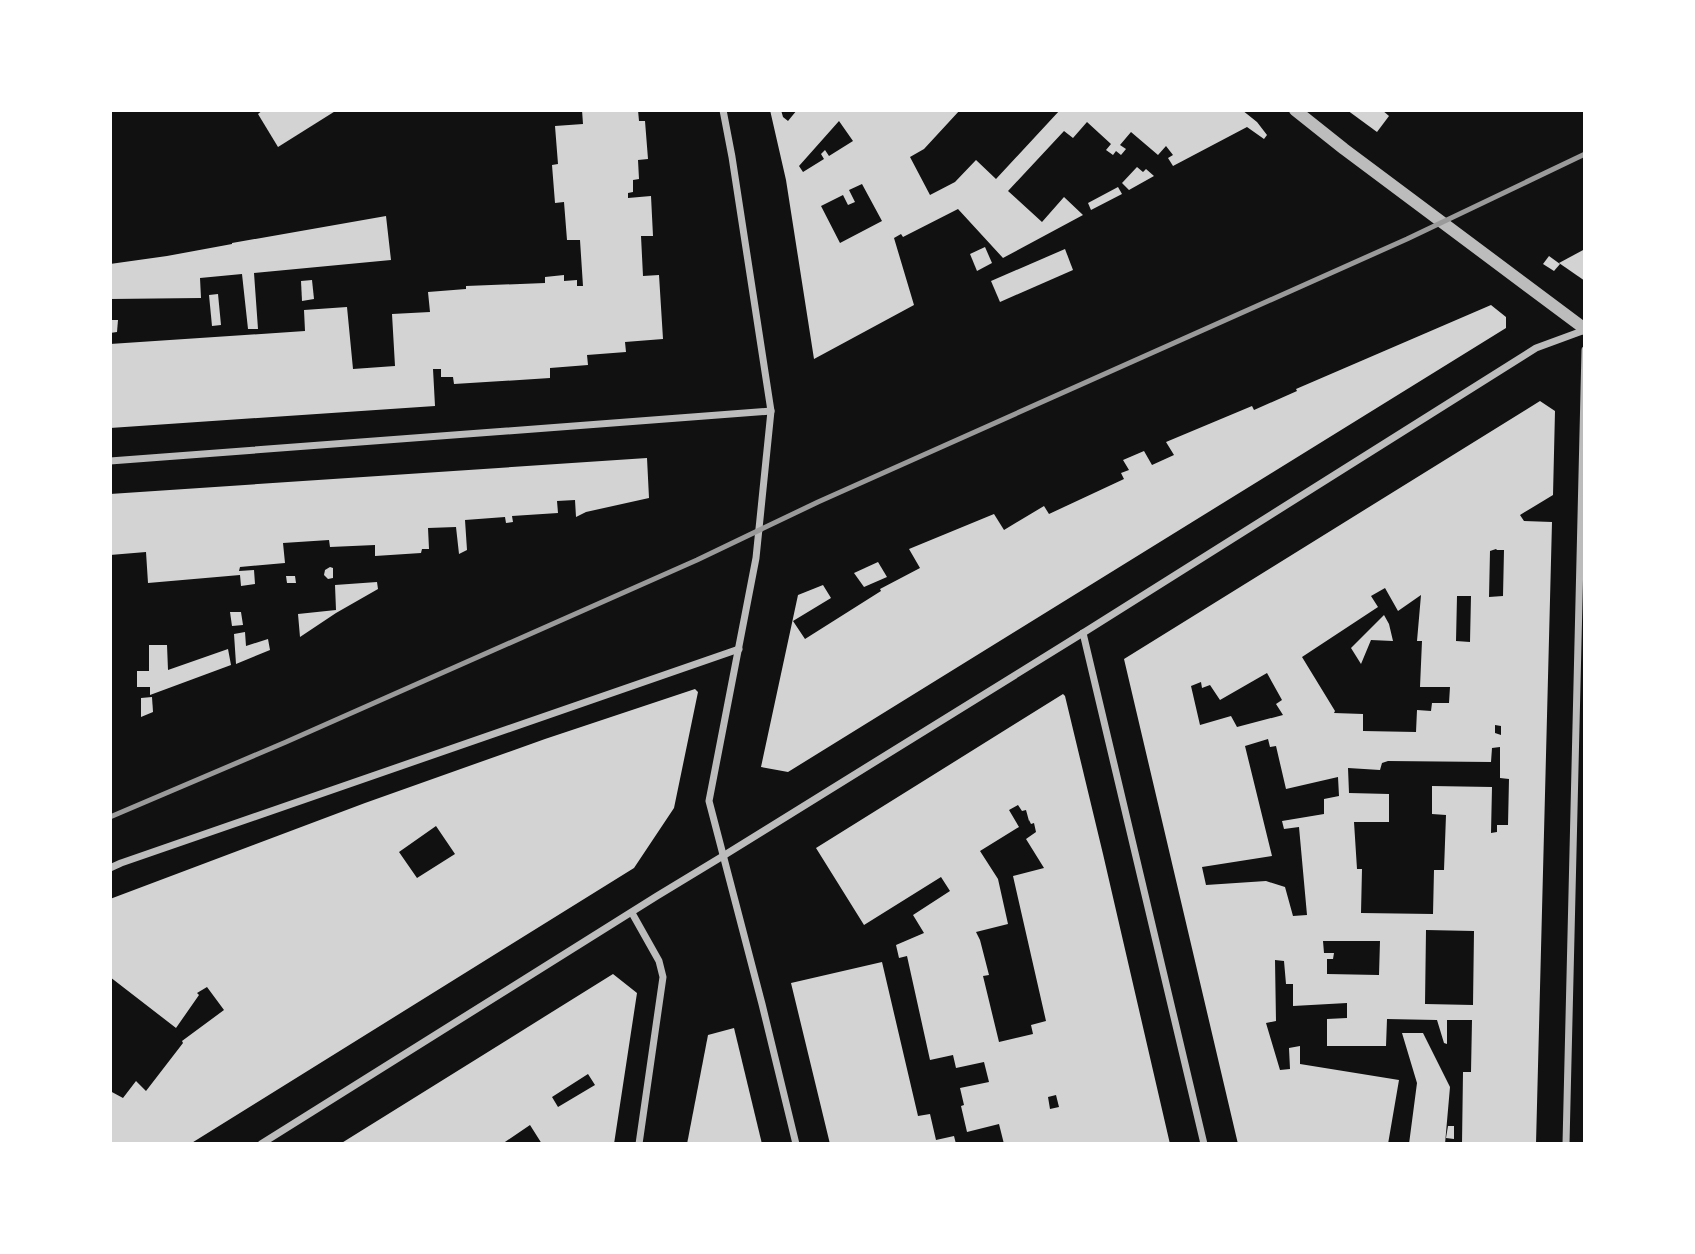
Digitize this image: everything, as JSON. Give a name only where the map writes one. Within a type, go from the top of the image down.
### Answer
[{"type":"street","points":[[723,110],[771,411],[756,558],[709,801],[796,1144]]},
{"type":"street","points":[[1295,110],[1585,330]]},
{"type":"street","points":[[261,1144],[1536,348],[1585,330]]},
{"type":"street","points":[[1566,1144],[1585,350]]},
{"type":"street","points":[[110,461],[771,411]]},
{"type":"street","points":[[1083,633],[1204,1144]]},
{"type":"street","points":[[110,868],[739,649]]},
{"type":"street","points":[[632,913],[659,961],[663,977],[639,1144]]},
{"type":"building","points":[[263,110],[337,110],[278,147],[258,114]]},
{"type":"building","points":[[582,110],[638,110],[639,121],[645,121],[648,159],[638,160],[639,179],[633,180],[633,192],[628,193],[628,198],[651,196],[653,236],[641,236],[643,276],[659,275],[663,339],[625,342],[626,352],[587,355],[588,365],[550,368],[550,378],[454,384],[453,377],[441,377],[441,369],[433,369],[435,406],[110,428],[110,344],[305,331],[304,310],[347,307],[353,369],[395,366],[392,314],[430,312],[428,292],[466,289],[466,286],[545,283],[545,277],[564,275],[564,281],[577,280],[577,286],[583,286],[580,240],[567,240],[564,202],[555,203],[552,165],[558,164],[555,126],[583,124]]},
{"type":"building","points":[[770,110],[781,110],[788,121],[797,110],[960,110],[924,149],[910,157],[930,195],[955,182],[976,160],[996,179],[1060,110],[1242,110],[1257,122],[1267,135],[1264,139],[1247,127],[1173,166],[1168,158],[1173,155],[1166,146],[1158,155],[1131,132],[1120,145],[1126,149],[1121,155],[1116,151],[1113,155],[1106,150],[1111,144],[1087,122],[1073,138],[1064,131],[1008,191],[1042,222],[1064,197],[1083,215],[1003,258],[958,209],[903,237],[901,234],[894,238],[914,305],[814,359],[786,180]],"holes":[[[839,121],[853,141],[829,156],[825,150],[821,154],[824,159],[803,172],[799,166]],[[862,184],[882,221],[840,243],[821,206],[843,195],[848,205],[855,202],[849,190]]]},
{"type":"building","points":[[1347,110],[1382,110],[1389,116],[1377,132]]},
{"type":"building","points":[[1137,167],[1143,172],[1146,169],[1154,176],[1129,190],[1122,183]]},
{"type":"building","points":[[1118,187],[1122,194],[1091,210],[1088,203]]},
{"type":"building","points":[[386,216],[391,260],[254,273],[258,329],[248,329],[242,274],[200,278],[201,298],[110,299],[110,264]]},
{"type":"building","points":[[985,247],[992,263],[977,271],[970,254]]},
{"type":"building","points":[[1065,249],[1073,270],[1000,302],[991,281]]},
{"type":"building","points":[[1585,249],[1585,281],[1559,263]]},
{"type":"building","points":[[1549,256],[1560,264],[1554,271],[1543,264]]},
{"type":"building","points":[[312,280],[314,299],[302,301],[301,281]]},
{"type":"building","points":[[218,294],[221,325],[212,326],[209,295]]},
{"type":"building","points":[[1491,305],[1506,317],[1506,328],[788,772],[761,767],[798,595],[823,585],[831,598],[793,621],[805,639],[881,591],[880,589],[920,568],[909,549],[994,514],[1004,530],[1044,506],[1049,514],[1124,479],[1121,473],[1129,470],[1123,460],[1144,451],[1152,465],[1174,455],[1166,442],[1252,406],[1254,410],[1297,391],[1296,389]]},
{"type":"building","points":[[110,320],[118,320],[117,332],[110,333]]},
{"type":"building","points":[[1540,401],[1555,411],[1553,495],[1520,515],[1524,521],[1552,522],[1536,1144],[1462,1144],[1463,1072],[1471,1072],[1472,1020],[1447,1020],[1447,1044],[1444,1043],[1437,1020],[1387,1019],[1386,1046],[1327,1046],[1327,1019],[1347,1018],[1347,1003],[1293,1006],[1293,984],[1286,984],[1284,961],[1275,960],[1276,1021],[1266,1023],[1280,1070],[1290,1069],[1289,1048],[1300,1046],[1300,1064],[1399,1080],[1388,1144],[1238,1144],[1124,659]],"holes":[[[1504,550],[1503,596],[1489,597],[1490,551]],[[1385,588],[1398,611],[1421,595],[1417,641],[1422,641],[1420,687],[1450,687],[1449,703],[1432,703],[1431,711],[1417,710],[1416,732],[1363,731],[1363,714],[1334,713],[1302,657],[1378,607],[1371,596]],[[1457,596],[1471,596],[1470,642],[1456,641]],[[1267,673],[1282,700],[1276,704],[1283,715],[1237,727],[1231,716],[1200,725],[1191,686],[1201,682],[1202,688],[1210,685],[1220,700]],[[1495,725],[1501,726],[1501,735],[1495,733]],[[1268,739],[1270,747],[1276,746],[1286,789],[1338,777],[1339,796],[1324,799],[1324,814],[1282,821],[1284,829],[1299,827],[1307,915],[1293,916],[1285,887],[1266,881],[1206,885],[1202,867],[1272,856],[1245,746]],[[1500,747],[1500,778],[1509,779],[1508,825],[1497,825],[1497,832],[1491,833],[1492,787],[1432,786],[1432,814],[1446,815],[1444,870],[1434,870],[1433,914],[1361,913],[1362,869],[1357,869],[1354,822],[1389,822],[1389,794],[1349,793],[1348,768],[1380,770],[1382,763],[1388,761],[1491,762],[1492,748]],[[1426,930],[1474,931],[1473,1005],[1425,1004]],[[1323,941],[1380,941],[1379,975],[1327,974],[1327,959],[1333,959],[1334,953],[1324,953]]]},
{"type":"building","points":[[647,458],[649,498],[586,512],[576,517],[575,500],[557,501],[558,513],[512,516],[513,522],[506,523],[505,517],[465,520],[467,550],[459,554],[456,527],[428,528],[429,549],[422,549],[421,553],[375,556],[375,545],[330,547],[329,540],[283,543],[285,563],[240,567],[239,571],[254,570],[255,584],[241,586],[240,575],[148,583],[146,552],[110,555],[110,494]]},
{"type":"building","points":[[878,562],[887,577],[864,587],[854,573]]},
{"type":"building","points":[[333,568],[333,578],[328,579],[324,575],[325,570]]},
{"type":"building","points":[[286,576],[295,576],[296,583],[287,583]]},
{"type":"building","points":[[377,582],[378,589],[300,637],[298,614],[336,610],[335,585]]},
{"type":"building","points":[[230,612],[241,612],[243,625],[232,626]]},
{"type":"building","points":[[1384,615],[1393,641],[1371,640],[1361,664],[1351,648]]},
{"type":"building","points":[[245,632],[246,646],[268,639],[270,650],[236,664],[234,634]]},
{"type":"building","points":[[149,645],[167,645],[168,670],[228,649],[231,665],[150,695],[150,687],[137,687],[137,671],[149,671]]},
{"type":"building","points":[[695,689],[698,692],[674,808],[634,868],[190,1144],[110,1144],[110,1091],[123,1098],[136,1081],[146,1091],[182,1041],[224,1010],[207,987],[197,993],[199,995],[176,1028],[110,977],[110,899],[545,739]],"holes":[[[436,826],[455,854],[417,878],[399,852]]]},
{"type":"building","points":[[1063,694],[1170,1144],[1004,1144],[999,1124],[967,1132],[960,1088],[989,1082],[984,1062],[956,1068],[953,1055],[930,1060],[907,956],[899,958],[896,945],[924,933],[913,915],[950,891],[941,877],[864,925],[816,848]],"holes":[[[1018,805],[1022,811],[1026,810],[1031,824],[1034,823],[1036,832],[1026,839],[1044,868],[1013,876],[1046,1021],[1031,1025],[1033,1034],[999,1042],[983,976],[989,975],[976,932],[1008,924],[998,879],[980,851],[1019,827],[1009,810]],[[1056,1095],[1059,1107],[1050,1109],[1048,1097]]]},
{"type":"building","points":[[152,697],[153,712],[141,717],[141,698]]},
{"type":"building","points":[[882,962],[918,1116],[930,1114],[936,1140],[954,1136],[956,1144],[830,1144],[791,983]]},
{"type":"building","points":[[613,974],[637,993],[614,1144],[542,1144],[530,1125],[502,1144],[340,1144]],"holes":[[[588,1074],[595,1085],[558,1107],[552,1097]]]},
{"type":"building","points":[[734,1028],[762,1144],[687,1144],[708,1035]]},
{"type":"building","points":[[1402,1033],[1423,1033],[1450,1087],[1445,1144],[1409,1144],[1417,1083]]},
{"type":"building","points":[[1448,1126],[1454,1126],[1454,1139],[1446,1138]]},
{"type":"railway","points":[[110,817],[697,560],[818,502],[1407,239],[1585,154]]}]
